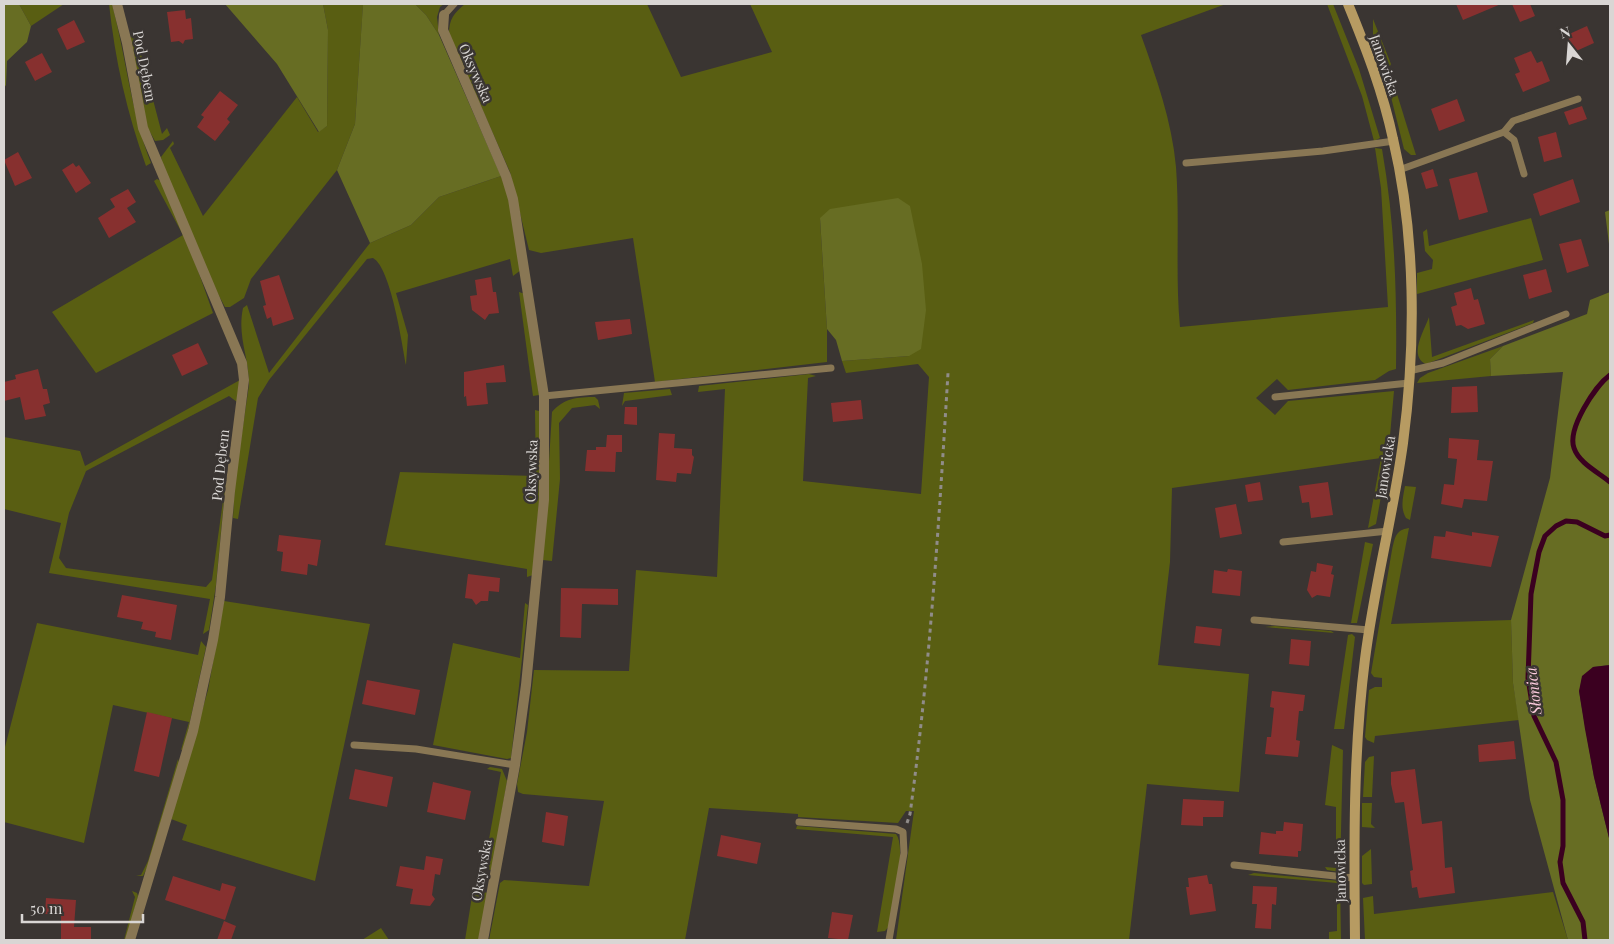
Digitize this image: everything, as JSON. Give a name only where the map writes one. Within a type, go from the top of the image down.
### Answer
[{"type":"street","name":"Pod Dębem","points":[[117,4],[127,43],[143,128],[242,363],[244,380],[213,640],[193,731],[130,940]]},
{"type":"street","name":"Janowicka","points":[[1348,4],[1375,76],[1394,141],[1399,170],[1408,254],[1409,371],[1403,441],[1369,630],[1356,749],[1355,940]]},
{"type":"street","name":"Oksywska","points":[[444,15],[443,30],[446,40],[506,176],[513,199],[544,396],[546,457],[544,500],[526,685],[515,766],[483,940]]},
{"type":"lane","points":[[444,15],[454,4]]},
{"type":"lane","points":[[1399,170],[1504,132],[1514,121],[1578,99]]},
{"type":"lane","points":[[1504,132],[1514,140],[1524,174]]},
{"type":"lane","points":[[1186,163],[1332,150],[1394,141]]},
{"type":"lane","points":[[1409,371],[1443,363],[1566,314]]},
{"type":"lane","points":[[544,396],[831,368]]},
{"type":"lane","points":[[1275,397],[1408,383]]},
{"type":"lane","points":[[1283,542],[1388,531]]},
{"type":"lane","points":[[1254,620],[1369,630]]},
{"type":"lane","points":[[354,746],[416,749],[515,766]]},
{"type":"lane","points":[[799,822],[896,829],[903,832],[904,853],[889,940]]},
{"type":"lane","points":[[1234,865],[1354,878]]},
{"type":"path","points":[[903,832],[910,814],[921,731],[939,521],[948,374]]},
{"type":"green space","points":[[4,4],[19,4],[31,26],[27,42],[7,61],[6,85],[4,88]]},
{"type":"green space","points":[[19,4],[64,4],[31,26]]},
{"type":"green space","points":[[109,4],[112,4],[138,124],[151,163],[146,166],[123,86]]},
{"type":"green space","points":[[225,4],[323,4],[328,30],[327,126],[319,132],[277,64]]},
{"type":"green space","points":[[323,4],[363,5],[355,124],[337,170],[251,279],[244,298],[230,307],[225,307],[213,285],[163,166],[161,157],[173,141],[174,144],[170,148],[203,216],[297,97],[318,132],[327,126],[328,30]]},
{"type":"green space","points":[[363,4],[415,4],[426,15],[439,35],[501,176],[439,197],[411,225],[370,243],[337,170],[355,124]]},
{"type":"green space","points":[[415,4],[444,4],[440,7],[437,17],[439,35],[426,15]]},
{"type":"green space","points":[[465,4],[647,4],[681,77],[772,52],[750,4],[1226,4],[1141,35],[1163,100],[1174,150],[1177,187],[1180,327],[1388,307],[1381,188],[1375,148],[1382,149],[1390,204],[1394,259],[1396,369],[1375,380],[1288,390],[1277,379],[1256,398],[1275,415],[1288,401],[1394,391],[1388,458],[1376,524],[1368,528],[1381,458],[1172,488],[1170,562],[1158,665],[1249,674],[1239,792],[1147,784],[1129,940],[896,940],[914,811],[906,811],[898,823],[798,817],[798,814],[709,808],[685,940],[489,940],[500,883],[504,880],[589,886],[604,801],[518,792],[517,784],[527,732],[534,670],[629,671],[636,570],[717,577],[725,389],[698,392],[699,386],[809,374],[816,376],[808,378],[803,481],[921,494],[929,377],[918,364],[846,373],[842,361],[909,356],[820,219],[827,329],[827,362],[655,382],[633,238],[541,253],[529,250],[510,172],[449,34],[453,17]]},
{"type":"green space","points":[[1327,4],[1333,4],[1359,69],[1380,138],[1374,141],[1362,96]]},
{"type":"green space","points":[[1373,19],[1391,64],[1390,66],[1382,64],[1373,41]]},
{"type":"green space","points":[[135,31],[162,134],[167,128],[170,135],[163,140],[155,141],[146,125],[130,38]]},
{"type":"green space","points":[[1392,78],[1416,155],[1411,155],[1404,149],[1387,81]]},
{"type":"green space","points":[[501,176],[509,197],[521,270],[513,276],[510,259],[396,293],[408,335],[406,365],[395,307],[385,276],[373,258],[367,259],[269,380],[258,398],[238,519],[233,518],[235,481],[249,385],[241,328],[243,308],[247,305],[269,373],[370,243],[411,225],[439,197]]},
{"type":"green space","points":[[157,179],[161,181],[185,234],[213,313],[96,373],[52,312],[183,235],[154,181]]},
{"type":"green space","points":[[898,198],[910,206],[922,264],[926,310],[921,349],[909,356],[842,361],[836,340],[827,329],[820,218],[830,209]]},
{"type":"green space","points":[[1610,210],[1610,252],[1605,212]]},
{"type":"green space","points":[[1531,218],[1543,260],[1417,294],[1417,273],[1432,269],[1433,260],[1425,251],[1423,232],[1427,229],[1429,246]]},
{"type":"green space","points":[[519,292],[525,294],[539,395],[533,396]]},
{"type":"green space","points":[[1610,292],[1610,665],[1593,667],[1579,691],[1594,777],[1610,842],[1610,940],[1568,940],[1530,800],[1513,683],[1511,620],[1550,478],[1563,372],[1491,376],[1490,359],[1503,346],[1587,314],[1590,300]]},
{"type":"green space","points":[[1429,317],[1432,357],[1534,320],[1533,323],[1426,364],[1418,355],[1418,349]]},
{"type":"green space","points":[[1503,346],[1490,359],[1491,376],[1417,383],[1420,378],[1428,373]]},
{"type":"green space","points":[[240,380],[237,402],[229,396],[86,471],[69,513],[59,558],[66,568],[206,587],[212,580],[226,479],[216,585],[209,630],[203,634],[210,599],[49,573],[61,523],[4,509],[4,437],[80,451],[85,466]]},
{"type":"green space","points":[[670,389],[672,395],[625,401],[622,406],[624,393]]},
{"type":"green space","points":[[583,397],[595,397],[598,400],[600,409],[595,405],[572,408],[559,423],[560,479],[552,561],[543,560],[552,412],[566,401]]},
{"type":"green space","points":[[535,410],[539,411],[541,480],[533,575],[527,577],[527,569],[385,545],[400,472],[536,476]]},
{"type":"green space","points":[[1405,486],[1416,487],[1410,520],[1406,518],[1403,510],[1402,502]]},
{"type":"green space","points":[[1409,528],[1391,624],[1511,620],[1513,683],[1519,720],[1375,736],[1374,743],[1365,737],[1369,690],[1375,687],[1382,687],[1382,678],[1374,677],[1371,673],[1392,550],[1398,533]]},
{"type":"green space","points":[[1365,542],[1373,544],[1357,623],[1351,623]]},
{"type":"green space","points":[[224,601],[370,624],[315,881],[182,840],[187,825],[171,819],[208,690]]},
{"type":"green space","points":[[525,603],[528,605],[511,758],[507,759],[433,745],[453,643],[520,658]]},
{"type":"green space","points":[[37,623],[198,655],[201,641],[206,647],[184,749],[181,750],[189,722],[113,705],[84,843],[4,822],[4,751]]},
{"type":"green space","points":[[1275,626],[1331,631],[1334,633],[1265,627]]},
{"type":"green space","points":[[1352,634],[1355,637],[1344,729],[1334,729],[1348,635]]},
{"type":"green space","points":[[1332,745],[1343,750],[1340,872],[1327,870],[1325,867],[1336,868],[1336,807],[1325,805]]},
{"type":"green space","points":[[1374,756],[1372,797],[1363,797],[1365,762],[1369,757]]},
{"type":"green space","points":[[178,759],[179,763],[150,862],[143,876],[136,876],[141,875],[148,861]]},
{"type":"green space","points":[[490,767],[502,769],[507,781],[492,870],[480,868],[482,855],[486,856],[501,772],[487,769]]},
{"type":"green space","points":[[1362,803],[1372,803],[1371,824],[1375,828],[1362,827]]},
{"type":"green space","points":[[797,826],[896,834],[899,841],[900,864],[890,925],[885,931],[877,932],[893,837],[796,829]]},
{"type":"green space","points":[[1371,849],[1372,884],[1364,885],[1362,883],[1362,856]]},
{"type":"green space","points":[[1254,873],[1340,881],[1341,940],[1329,940],[1329,932],[1337,931],[1337,883],[1248,875]]},
{"type":"green space","points":[[473,890],[488,893],[479,940],[465,940]]},
{"type":"green space","points":[[132,891],[137,893],[138,896],[126,940],[124,940],[135,897]]},
{"type":"green space","points":[[1553,892],[1568,940],[1365,940],[1363,898],[1373,896],[1374,914]]},
{"type":"green space","points":[[381,928],[389,940],[362,940]]},
{"type":"shaded area","points":[[1610,665],[1610,842],[1594,777],[1579,691],[1582,676],[1593,667]]},
{"type":"building","points":[[1456,4],[1501,4],[1463,20]]},
{"type":"building","points":[[1512,4],[1530,4],[1535,16],[1520,22]]},
{"type":"building","points":[[185,10],[186,19],[191,18],[193,39],[185,40],[183,44],[179,41],[171,42],[167,12]]},
{"type":"building","points":[[74,20],[85,42],[67,50],[57,29]]},
{"type":"building","points":[[1587,26],[1594,43],[1574,52],[1567,35]]},
{"type":"building","points":[[1531,51],[1537,63],[1542,61],[1550,81],[1523,92],[1515,74],[1520,72],[1514,58]]},
{"type":"building","points":[[42,53],[52,72],[35,81],[25,62]]},
{"type":"building","points":[[220,91],[238,105],[227,119],[230,122],[215,141],[197,127],[204,117],[201,115]]},
{"type":"building","points":[[1457,99],[1465,121],[1439,131],[1431,109]]},
{"type":"building","points":[[1582,106],[1587,119],[1569,125],[1564,112]]},
{"type":"building","points":[[1556,132],[1562,157],[1544,162],[1538,137]]},
{"type":"building","points":[[18,152],[32,178],[15,186],[4,160]]},
{"type":"building","points":[[73,163],[76,167],[79,165],[91,183],[76,193],[62,170]]},
{"type":"building","points":[[1433,169],[1438,186],[1426,189],[1421,173]]},
{"type":"building","points":[[1477,172],[1488,212],[1459,220],[1449,179]]},
{"type":"building","points":[[1573,179],[1580,202],[1540,216],[1533,194]]},
{"type":"building","points":[[128,189],[136,202],[127,208],[136,222],[109,238],[98,218],[115,207],[110,199]]},
{"type":"building","points":[[1581,239],[1589,266],[1567,273],[1559,244]]},
{"type":"building","points":[[1546,269],[1552,292],[1529,299],[1523,275]]},
{"type":"building","points":[[279,275],[294,319],[273,326],[271,317],[267,319],[263,306],[266,305],[260,281]]},
{"type":"building","points":[[491,277],[493,292],[496,292],[499,313],[489,314],[485,320],[472,310],[470,296],[477,295],[475,280]]},
{"type":"building","points":[[1471,288],[1474,300],[1478,299],[1485,324],[1468,329],[1461,325],[1456,326],[1451,307],[1457,305],[1454,293]]},
{"type":"building","points":[[630,319],[632,334],[598,340],[595,322]]},
{"type":"building","points":[[198,343],[208,364],[182,376],[172,355]]},
{"type":"building","points":[[504,365],[506,382],[486,383],[488,404],[467,406],[466,396],[464,397],[464,372]]},
{"type":"building","points":[[38,369],[43,389],[47,389],[50,403],[43,405],[46,416],[25,420],[20,397],[4,401],[4,382],[16,379],[15,375]]},
{"type":"building","points":[[1477,386],[1478,412],[1451,413],[1452,387]]},
{"type":"building","points":[[861,400],[863,419],[833,422],[831,403]]},
{"type":"building","points":[[625,407],[637,407],[637,425],[624,424]]},
{"type":"building","points":[[659,433],[675,434],[674,448],[692,449],[694,457],[691,474],[677,473],[676,482],[656,480]]},
{"type":"building","points":[[607,435],[622,435],[622,452],[616,452],[615,472],[585,471],[587,450],[596,450],[596,447],[606,447]]},
{"type":"building","points":[[1449,438],[1479,440],[1477,460],[1493,461],[1487,501],[1464,499],[1462,508],[1441,504],[1444,484],[1454,485],[1457,459],[1448,458]]},
{"type":"building","points":[[1260,482],[1263,500],[1248,502],[1245,485]]},
{"type":"building","points":[[1328,482],[1333,515],[1311,518],[1309,502],[1302,503],[1299,486]]},
{"type":"building","points":[[1236,504],[1242,534],[1220,538],[1215,508]]},
{"type":"building","points":[[1446,531],[1472,536],[1472,532],[1499,536],[1491,567],[1431,558],[1434,536],[1445,537]]},
{"type":"building","points":[[279,535],[321,540],[317,566],[308,564],[307,575],[281,571],[283,552],[277,551]]},
{"type":"building","points":[[1317,563],[1333,566],[1331,574],[1334,575],[1330,597],[1317,595],[1312,598],[1307,590],[1311,571],[1316,572]]},
{"type":"building","points":[[1228,569],[1242,571],[1240,596],[1212,593],[1214,570],[1227,572]]},
{"type":"building","points":[[468,574],[500,578],[499,592],[489,591],[488,601],[481,601],[476,605],[472,599],[465,598]]},
{"type":"building","points":[[561,588],[618,589],[618,605],[582,604],[581,638],[560,637]]},
{"type":"building","points":[[122,595],[177,605],[171,640],[155,637],[156,632],[141,629],[143,622],[117,617]]},
{"type":"building","points":[[1196,626],[1222,629],[1220,646],[1194,643]]},
{"type":"building","points":[[1291,639],[1311,641],[1309,666],[1289,664]]},
{"type":"building","points":[[367,680],[420,690],[415,715],[362,704]]},
{"type":"building","points":[[1272,691],[1305,695],[1303,711],[1299,711],[1296,740],[1300,741],[1298,757],[1265,754],[1267,737],[1271,737],[1274,708],[1270,707]]},
{"type":"building","points":[[147,712],[172,718],[159,777],[134,771]]},
{"type":"building","points":[[1514,741],[1516,759],[1479,762],[1478,745]]},
{"type":"building","points":[[355,769],[393,777],[387,807],[349,799]]},
{"type":"building","points":[[1415,769],[1422,824],[1442,821],[1445,868],[1452,867],[1455,893],[1419,898],[1417,887],[1412,888],[1410,871],[1413,870],[1404,802],[1395,803],[1391,784],[1391,772]]},
{"type":"building","points":[[433,782],[471,791],[465,820],[427,812]]},
{"type":"building","points":[[1183,799],[1224,801],[1223,817],[1203,817],[1203,826],[1181,825]]},
{"type":"building","points":[[546,812],[568,816],[564,846],[542,842]]},
{"type":"building","points":[[1284,822],[1303,824],[1301,851],[1298,851],[1298,857],[1259,854],[1261,832],[1276,834],[1276,831],[1283,831]]},
{"type":"building","points":[[721,835],[761,843],[757,864],[717,856]]},
{"type":"building","points":[[426,856],[443,859],[440,875],[435,874],[432,895],[435,899],[430,906],[410,904],[413,889],[396,886],[400,866],[424,870]]},
{"type":"building","points":[[1207,875],[1209,884],[1212,884],[1216,911],[1190,915],[1186,887],[1189,887],[1188,878]]},
{"type":"building","points":[[173,876],[220,891],[222,883],[236,887],[225,920],[165,900]]},
{"type":"building","points":[[1253,886],[1277,887],[1276,905],[1272,904],[1271,929],[1255,928],[1257,904],[1252,904]]},
{"type":"building","points":[[46,898],[76,900],[74,927],[91,927],[91,940],[61,940],[61,915],[45,914]]},
{"type":"building","points":[[832,912],[853,915],[848,940],[828,938]]},
{"type":"building","points":[[224,921],[236,926],[231,940],[217,940]]},
{"type":"waterway","name":"Słonica","points":[[1610,375],[1597,388],[1584,408],[1578,419],[1573,440],[1574,448],[1580,458],[1610,482]]},
{"type":"waterway","name":"Słonica","points":[[1585,940],[1583,922],[1563,883],[1560,862],[1563,846],[1563,800],[1556,762],[1534,716],[1528,678],[1531,594],[1539,552],[1545,536],[1556,526],[1566,521],[1577,522],[1605,536],[1610,535]]}]
